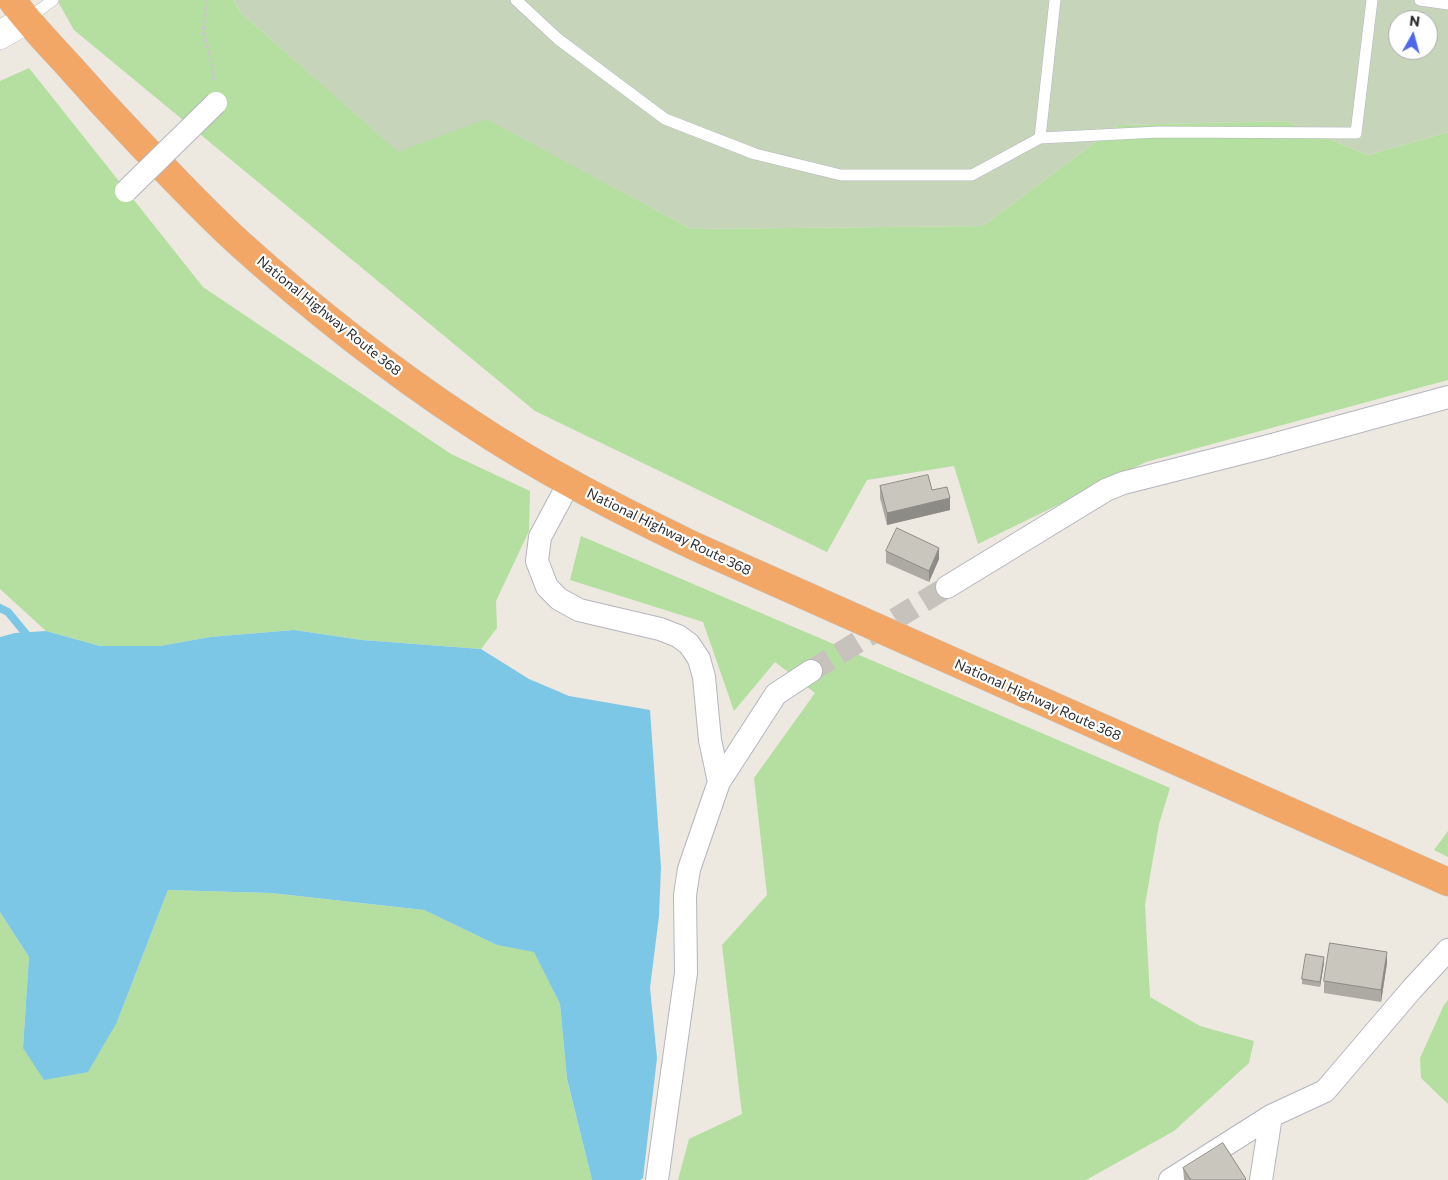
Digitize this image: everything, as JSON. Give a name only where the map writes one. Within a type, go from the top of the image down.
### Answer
[{"type":"highway","name":"National Highway Route 368","points":[[19,10],[121,123],[238,242],[316,308],[394,369],[469,422],[569,483],[627,514],[703,550],[1448,882]]},
{"type":"street","points":[[0,34],[19,10]]},
{"type":"street","points":[[126,191],[216,103]]},
{"type":"street","points":[[947,587],[1106,490],[1123,483],[1448,398]]},
{"type":"street","points":[[569,483],[540,537],[537,561],[547,587],[559,599],[580,610],[660,629],[678,636],[689,644],[700,659],[704,677],[710,740],[719,782]]},
{"type":"street","points":[[657,1180],[686,973],[685,895],[689,869],[719,782],[776,694],[811,671]]},
{"type":"street","points":[[1170,1180],[1271,1116],[1325,1091],[1448,950]]},
{"type":"street","points":[[1261,1180],[1271,1116]]},
{"type":"lane","points":[[19,10],[53,0]]},
{"type":"lane","points":[[516,0],[558,39],[665,119],[755,154],[841,175],[972,175],[1040,138],[1159,132],[1356,133],[1372,0]]},
{"type":"lane","points":[[1040,138],[1055,0]]},
{"type":"lane","points":[[1420,0],[1448,4]]},
{"type":"path","points":[[207,0],[203,31],[212,64],[216,103]]},
{"type":"green space","points":[[57,0],[234,0],[240,12],[398,151],[486,118],[691,229],[983,226],[1118,125],[1286,121],[1368,155],[1448,132],[1448,380],[1146,462],[978,544],[954,466],[867,480],[827,552],[535,411],[74,30]]},
{"type":"green space","points":[[234,0],[1448,0],[1448,132],[1368,155],[1286,121],[1118,125],[983,226],[691,229],[486,119],[398,152],[240,12]]},
{"type":"green space","points":[[29,68],[203,287],[451,454],[530,491],[529,531],[496,601],[497,628],[481,649],[362,640],[294,630],[210,637],[160,646],[100,646],[46,631],[0,589],[0,81]]},
{"type":"green space","points":[[581,536],[1170,788],[1159,824],[1145,905],[1150,997],[1200,1026],[1254,1041],[1249,1063],[1174,1131],[1086,1180],[678,1180],[689,1139],[742,1114],[722,945],[767,895],[754,778],[815,693],[775,662],[734,711],[703,622],[570,580]]},
{"type":"green space","points":[[1448,831],[1448,857],[1434,850]]},
{"type":"green space","points":[[168,890],[271,893],[424,910],[497,945],[534,951],[560,1004],[567,1080],[592,1180],[0,1180],[0,912],[29,957],[23,1048],[117,1022]]},
{"type":"green space","points":[[1448,1000],[1448,1104],[1421,1078],[1420,1058]]},
{"type":"water","points":[[294,630],[362,640],[481,649],[529,679],[569,696],[650,710],[661,867],[659,916],[650,988],[657,1058],[643,1178],[640,1180],[592,1180],[567,1079],[560,1004],[534,952],[497,945],[424,910],[271,893],[168,890],[117,1022],[88,1072],[44,1080],[23,1048],[29,957],[0,912],[0,637],[15,633],[46,631],[100,646],[160,646],[210,637]]},
{"type":"building","points":[[928,475],[932,490],[947,487],[950,498],[887,513],[880,486]]},
{"type":"building","points":[[897,528],[939,548],[929,571],[886,551]]},
{"type":"building","points":[[1330,943],[1387,952],[1381,990],[1324,981]]},
{"type":"building","points":[[1306,954],[1324,957],[1320,982],[1302,979]]},
{"type":"building","points":[[1223,1143],[1246,1179],[1191,1180],[1183,1168]]},
{"type":"waterway","points":[[0,608],[8,612],[31,640]]},
{"type":"tunnel","points":[[811,671],[947,587]]}]
